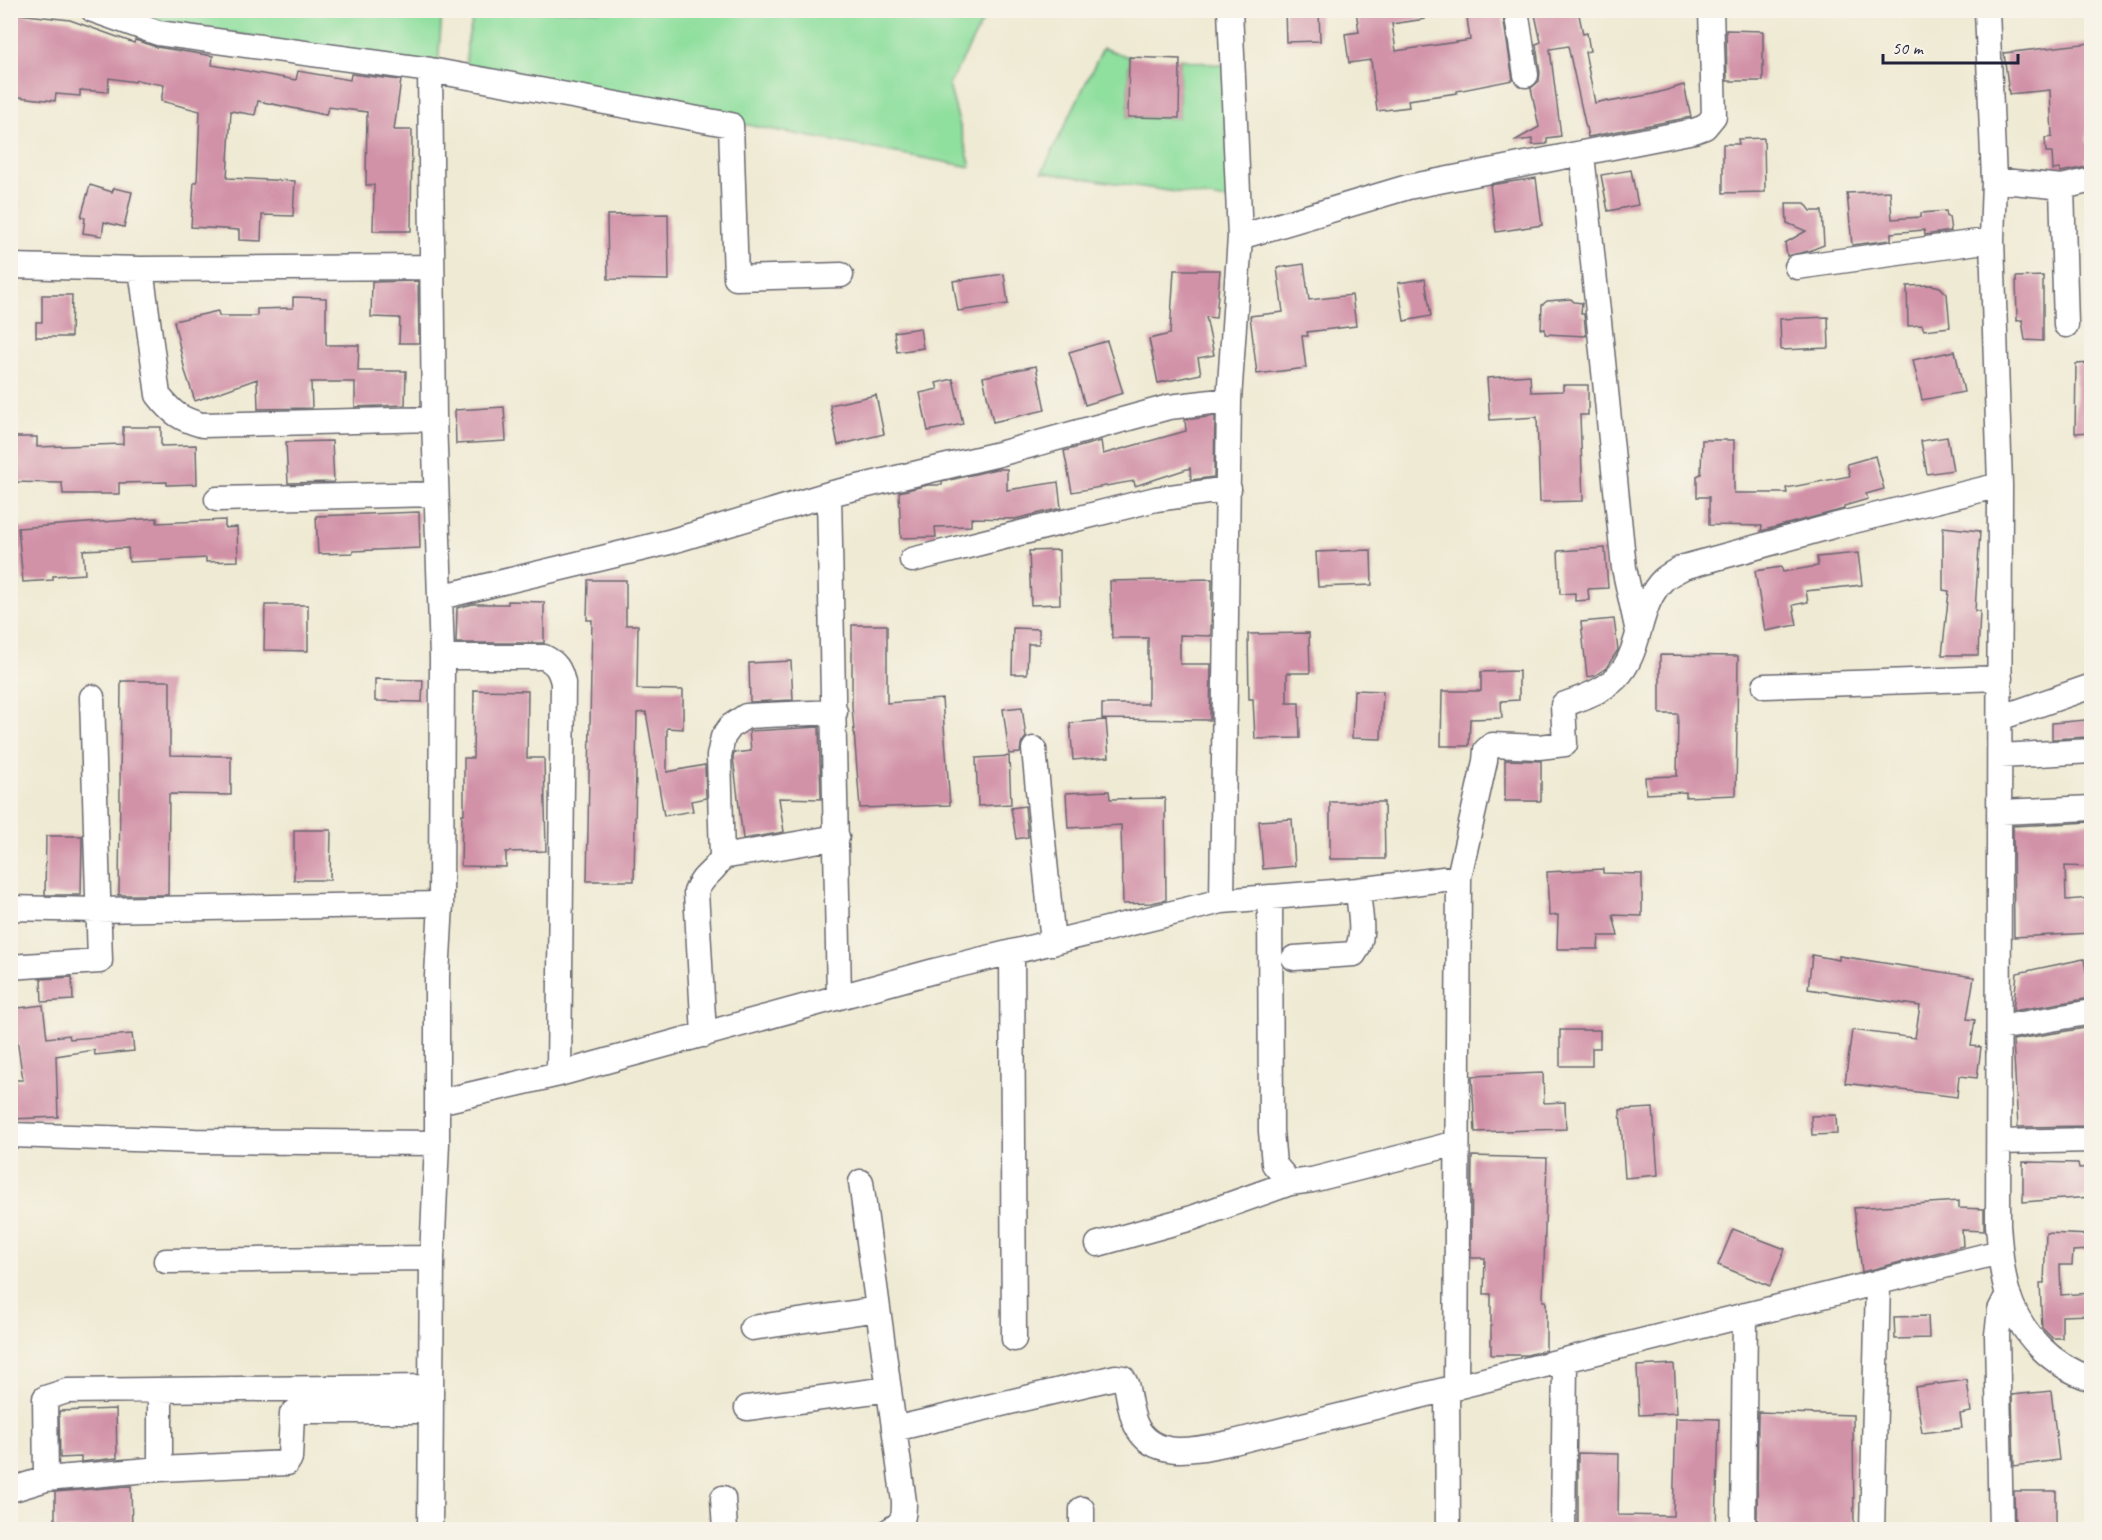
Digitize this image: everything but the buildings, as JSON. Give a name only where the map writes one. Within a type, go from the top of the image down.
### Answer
[{"type":"street","points":[[93,10],[158,33],[430,70],[730,125],[736,278],[841,275]]},
{"type":"street","points":[[1222,902],[1229,400],[1240,237],[1230,10]]},
{"type":"street","points":[[1516,10],[1526,75]]},
{"type":"street","points":[[1240,237],[1407,187],[1694,131],[1710,123],[1714,116],[1711,10]]},
{"type":"street","points":[[1987,10],[1994,180],[1992,240],[2000,485],[1998,1225],[2000,1252],[2008,1294],[2019,1319],[2038,1348],[2071,1372],[2091,1379]]},
{"type":"street","points":[[430,70],[434,418],[442,657],[441,904],[437,976],[438,1102],[432,1258],[430,1530]]},
{"type":"street","points":[[1582,154],[1624,568],[1638,632]]},
{"type":"street","points":[[1994,180],[2062,187],[2091,180]]},
{"type":"street","points":[[2062,187],[2066,325]]},
{"type":"street","points":[[1797,267],[1992,240]]},
{"type":"street","points":[[10,266],[141,269],[431,267]]},
{"type":"street","points":[[141,269],[158,395],[168,408],[184,420],[202,425],[434,418]]},
{"type":"street","points":[[440,597],[669,542],[829,494],[999,454],[1169,407],[1229,400]]},
{"type":"street","points":[[1448,1530],[1457,1143],[1459,877],[1486,750],[1491,745],[1539,747],[1565,744],[1563,705],[1602,689],[1616,678],[1627,664],[1650,598],[1664,579],[1684,567],[1833,526],[2000,485]]},
{"type":"street","points":[[912,560],[1156,500],[1229,489]]},
{"type":"street","points":[[217,499],[436,494]]},
{"type":"street","points":[[829,494],[839,997]]},
{"type":"street","points":[[442,657],[544,657],[554,662],[561,671],[563,683],[560,1074]]},
{"type":"street","points":[[1765,686],[2000,678]]},
{"type":"street","points":[[2000,718],[2091,686]]},
{"type":"street","points":[[10,967],[100,961],[92,697]]},
{"type":"street","points":[[704,1035],[696,892],[700,881],[716,869],[722,857],[719,756],[723,737],[731,726],[747,716],[835,712]]},
{"type":"street","points":[[1034,749],[1053,943]]},
{"type":"street","points":[[2000,756],[2091,751]]},
{"type":"street","points":[[2000,812],[2091,808]]},
{"type":"street","points":[[722,857],[837,837]]},
{"type":"street","points":[[438,1102],[560,1074],[934,971],[1222,902],[1358,890],[1459,877]]},
{"type":"street","points":[[1294,958],[1354,954],[1359,948],[1362,937],[1358,890]]},
{"type":"street","points":[[1270,897],[1271,1131],[1274,1164],[1290,1183]]},
{"type":"street","points":[[10,908],[97,910],[441,904]]},
{"type":"street","points":[[1012,952],[1014,1339]]},
{"type":"street","points":[[1999,1028],[2091,1012]]},
{"type":"street","points":[[10,1135],[195,1141],[437,1143]]},
{"type":"street","points":[[1999,1142],[2091,1140]]},
{"type":"street","points":[[1098,1244],[1192,1218],[1290,1183],[1312,1180],[1457,1143]]},
{"type":"street","points":[[861,1182],[904,1502],[904,1516],[899,1525],[890,1530]]},
{"type":"street","points":[[894,1429],[1116,1377],[1123,1378],[1126,1384],[1136,1425],[1147,1440],[1164,1449],[1183,1451],[1234,1442],[2000,1252]]},
{"type":"street","points":[[166,1261],[432,1258]]},
{"type":"street","points":[[1872,1530],[1878,1282]]},
{"type":"street","points":[[2001,1530],[1997,1335],[2000,1310],[2008,1294]]},
{"type":"street","points":[[752,1328],[878,1310]]},
{"type":"street","points":[[1743,1530],[1745,1316]]},
{"type":"street","points":[[1563,1530],[1565,1361]]},
{"type":"street","points":[[46,1479],[45,1398],[67,1391],[430,1387]]},
{"type":"street","points":[[747,1408],[889,1389]]},
{"type":"street","points":[[160,1390],[160,1469]]},
{"type":"street","points":[[10,1490],[46,1479],[160,1469],[287,1463],[290,1458],[292,1414],[296,1411],[430,1411]]},
{"type":"street","points":[[723,1498],[725,1530]]},
{"type":"green space","points":[[124,11],[442,11],[438,67],[148,19]]},
{"type":"green space","points":[[475,11],[988,11],[949,85],[971,167],[466,72],[467,42]]},
{"type":"green space","points":[[1103,48],[1129,57],[1128,117],[1179,118],[1180,59],[1225,66],[1228,200],[1042,172]]}]
